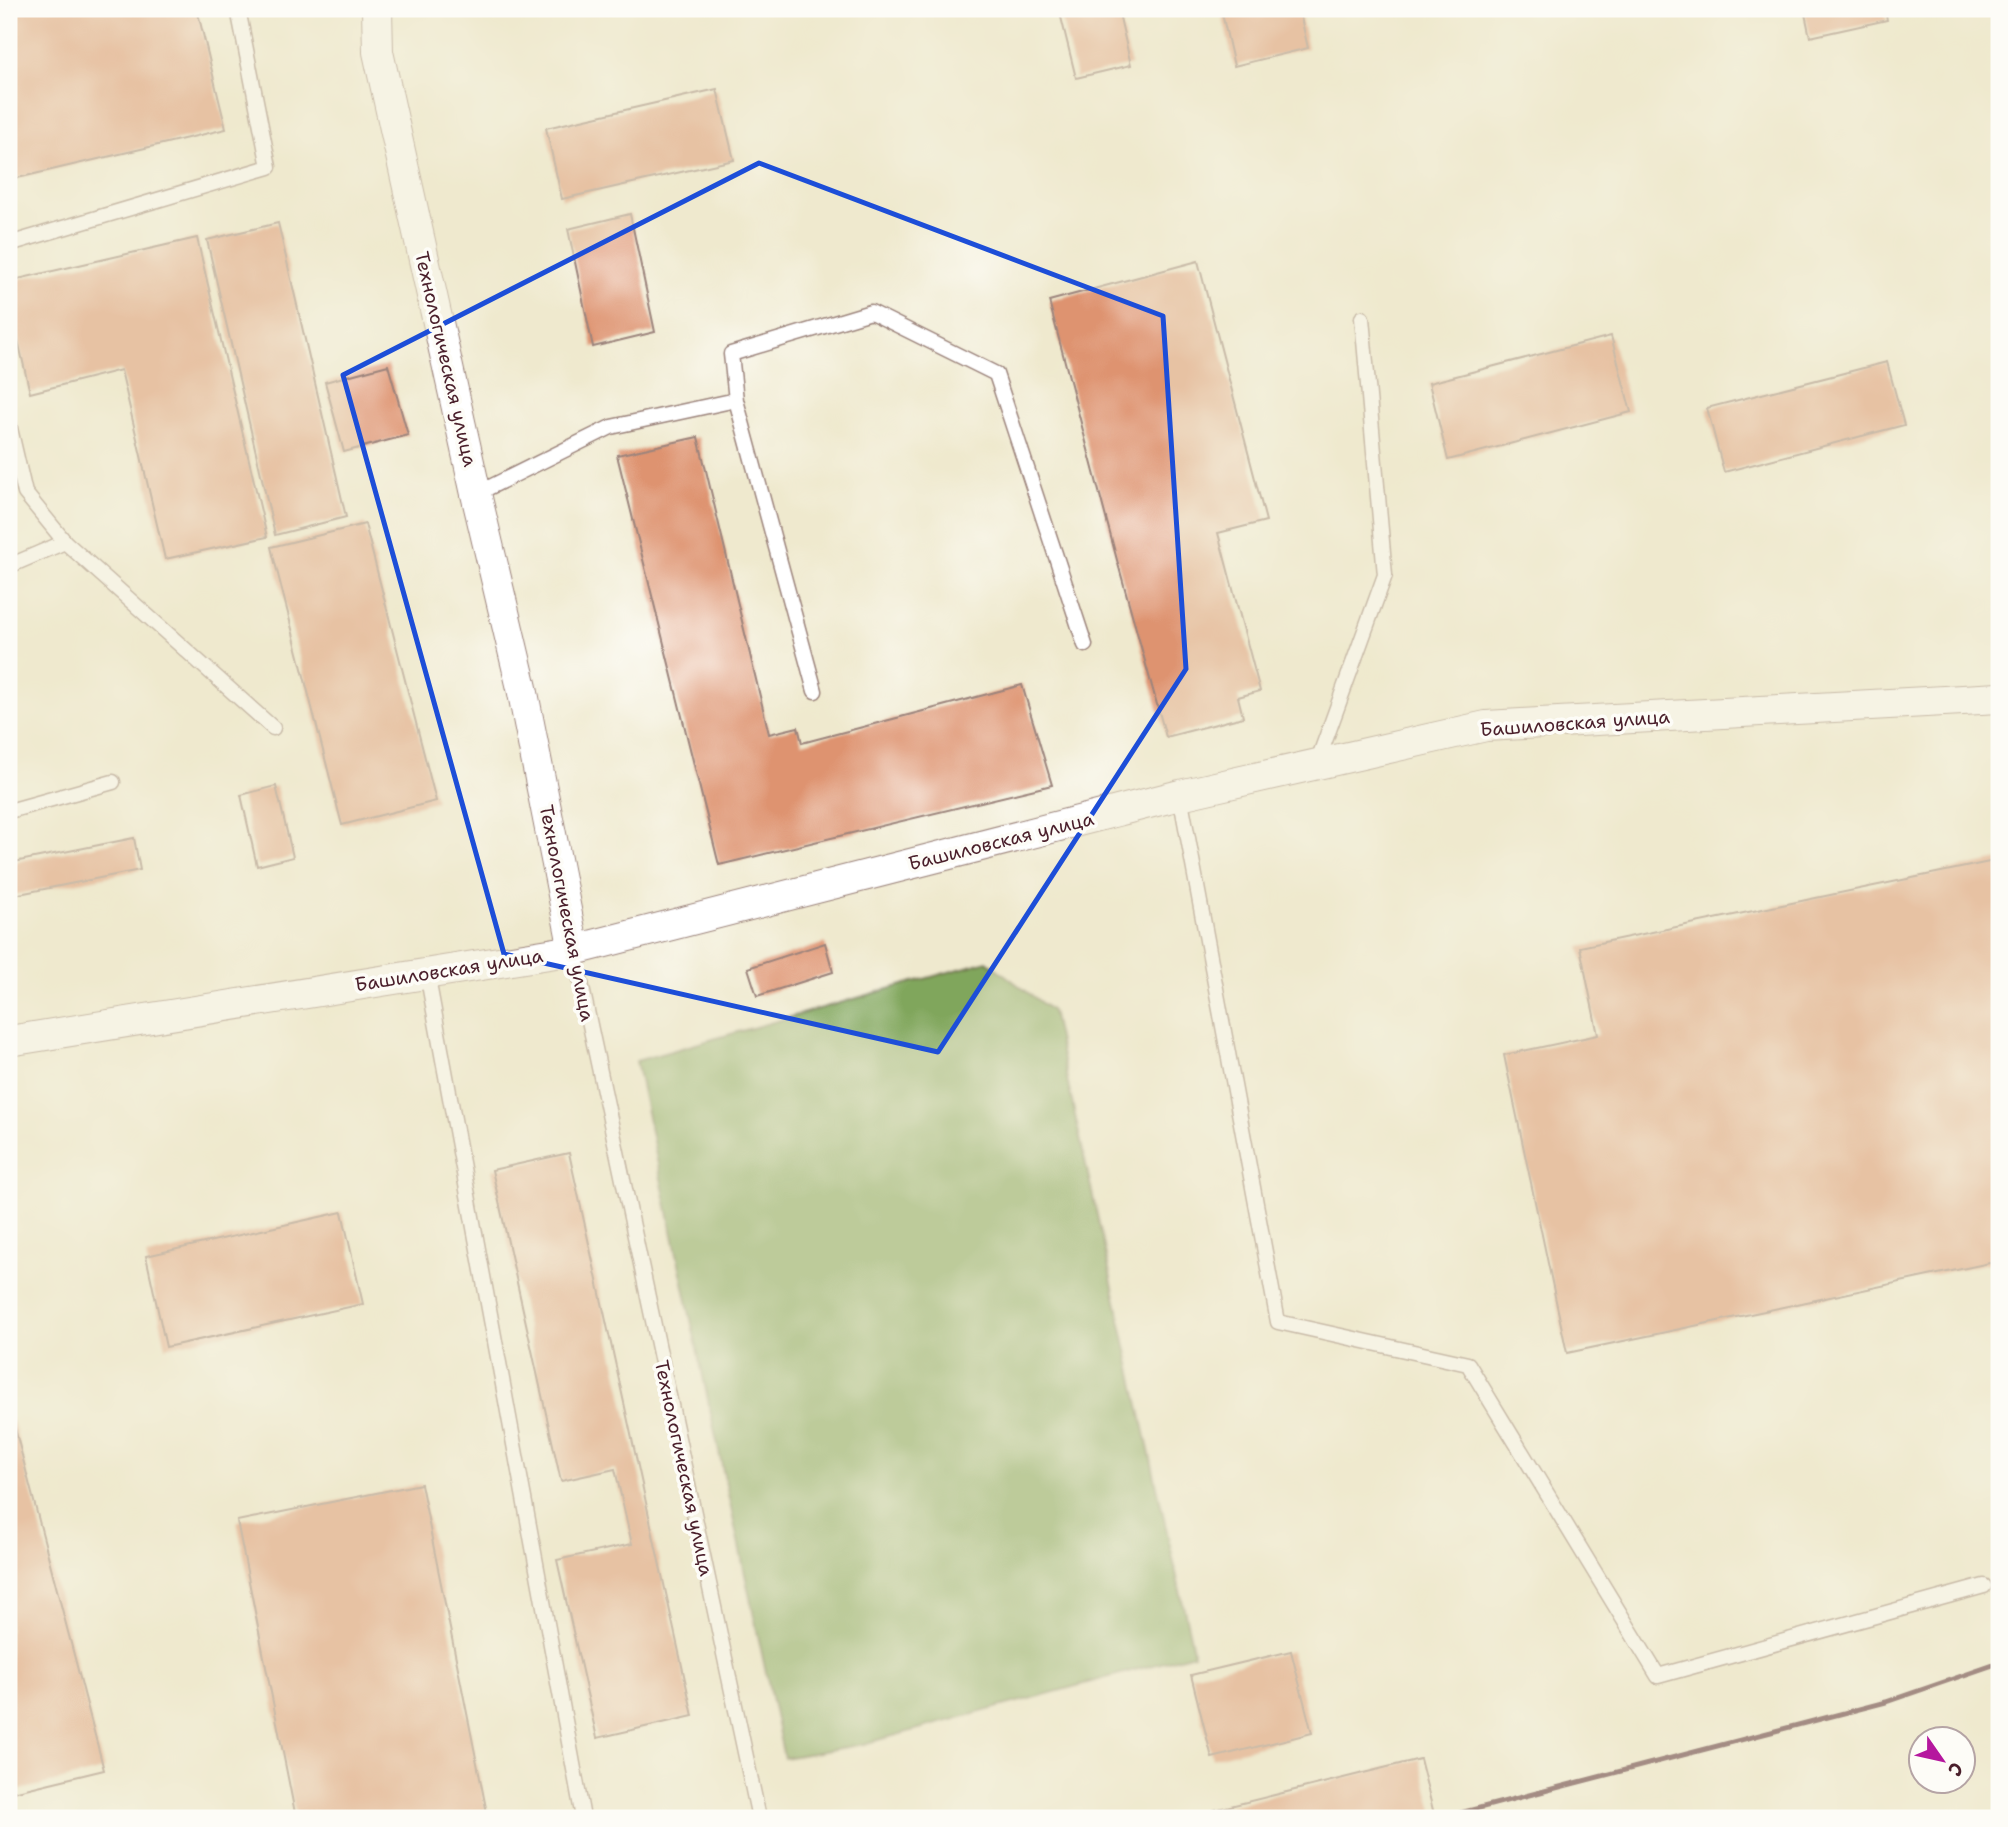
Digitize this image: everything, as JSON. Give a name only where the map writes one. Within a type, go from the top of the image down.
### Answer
[{"type":"street","name":"Технологическая улица","points":[[377,9],[378,52],[522,688],[574,950]]},
{"type":"street","name":"Башиловская улица","points":[[9,1041],[574,950],[1180,795],[1486,726],[1999,698]]},
{"type":"lane","points":[[9,244],[270,167],[238,9]]},
{"type":"lane","points":[[814,691],[736,400],[730,354],[871,312],[996,374],[1085,645]]},
{"type":"lane","points":[[1317,764],[1385,575],[1362,318]]},
{"type":"lane","points":[[476,494],[611,427],[736,400]]},
{"type":"lane","points":[[9,424],[24,493],[65,542],[272,728]]},
{"type":"lane","points":[[9,566],[65,542]]},
{"type":"lane","points":[[9,811],[113,782]]},
{"type":"lane","points":[[1180,795],[1279,1322],[1468,1364],[1658,1676],[1984,1586]]},
{"type":"lane","name":"Технологическая улица","points":[[574,950],[759,1818]]},
{"type":"lane","points":[[427,973],[583,1818]]},
{"type":"highlighted area","points":[[759,163],[1163,316],[1186,669],[938,1052],[504,954],[343,375]]},
{"type":"green space","points":[[987,961],[1052,1011],[1194,1654],[864,1744],[784,1758],[636,1061]]},
{"type":"building","points":[[24,9],[197,9],[226,129],[9,180],[9,13]]},
{"type":"building","points":[[1059,9],[1118,9],[1131,65],[1076,78]]},
{"type":"building","points":[[1221,9],[1299,9],[1308,48],[1234,66]]},
{"type":"building","points":[[1804,9],[1885,9],[1887,20],[1810,37]]},
{"type":"building","points":[[717,89],[734,160],[562,199],[546,128]]},
{"type":"building","points":[[630,214],[655,332],[593,347],[568,229]]},
{"type":"building","points":[[278,223],[346,517],[275,535],[207,240]]},
{"type":"building","points":[[197,238],[267,537],[165,559],[121,370],[30,393],[9,300],[9,281]]},
{"type":"building","points":[[1198,261],[1266,521],[1218,533],[1260,691],[1238,697],[1243,717],[1166,737],[1049,301]]},
{"type":"building","points":[[1611,336],[1631,412],[1448,460],[1429,383]]},
{"type":"building","points":[[1887,362],[1904,425],[1724,472],[1707,408]]},
{"type":"building","points":[[388,365],[408,435],[344,452],[325,382]]},
{"type":"building","points":[[698,437],[769,734],[798,727],[802,743],[1022,685],[1052,785],[719,865],[617,455]]},
{"type":"building","points":[[365,524],[436,801],[342,825],[271,547]]},
{"type":"building","points":[[276,786],[293,857],[257,866],[241,795]]},
{"type":"building","points":[[134,838],[140,870],[9,896],[9,863]]},
{"type":"building","points":[[1999,860],[1999,1261],[1567,1353],[1504,1055],[1598,1035],[1580,947]]},
{"type":"building","points":[[825,943],[833,972],[757,996],[748,968]]},
{"type":"building","points":[[569,1153],[693,1716],[597,1738],[557,1560],[632,1544],[615,1469],[561,1481],[492,1170]]},
{"type":"building","points":[[342,1212],[363,1304],[166,1347],[146,1256]]},
{"type":"building","points":[[13,1421],[104,1770],[9,1793],[9,1423]]},
{"type":"building","points":[[421,1484],[488,1818],[296,1818],[237,1521]]},
{"type":"building","points":[[1291,1651],[1312,1733],[1212,1758],[1191,1675]]},
{"type":"building","points":[[1420,1759],[1435,1818],[1216,1818],[1214,1810]]},
{"type":"railway","points":[[1441,1818],[1886,1702],[1999,1663]]}]
